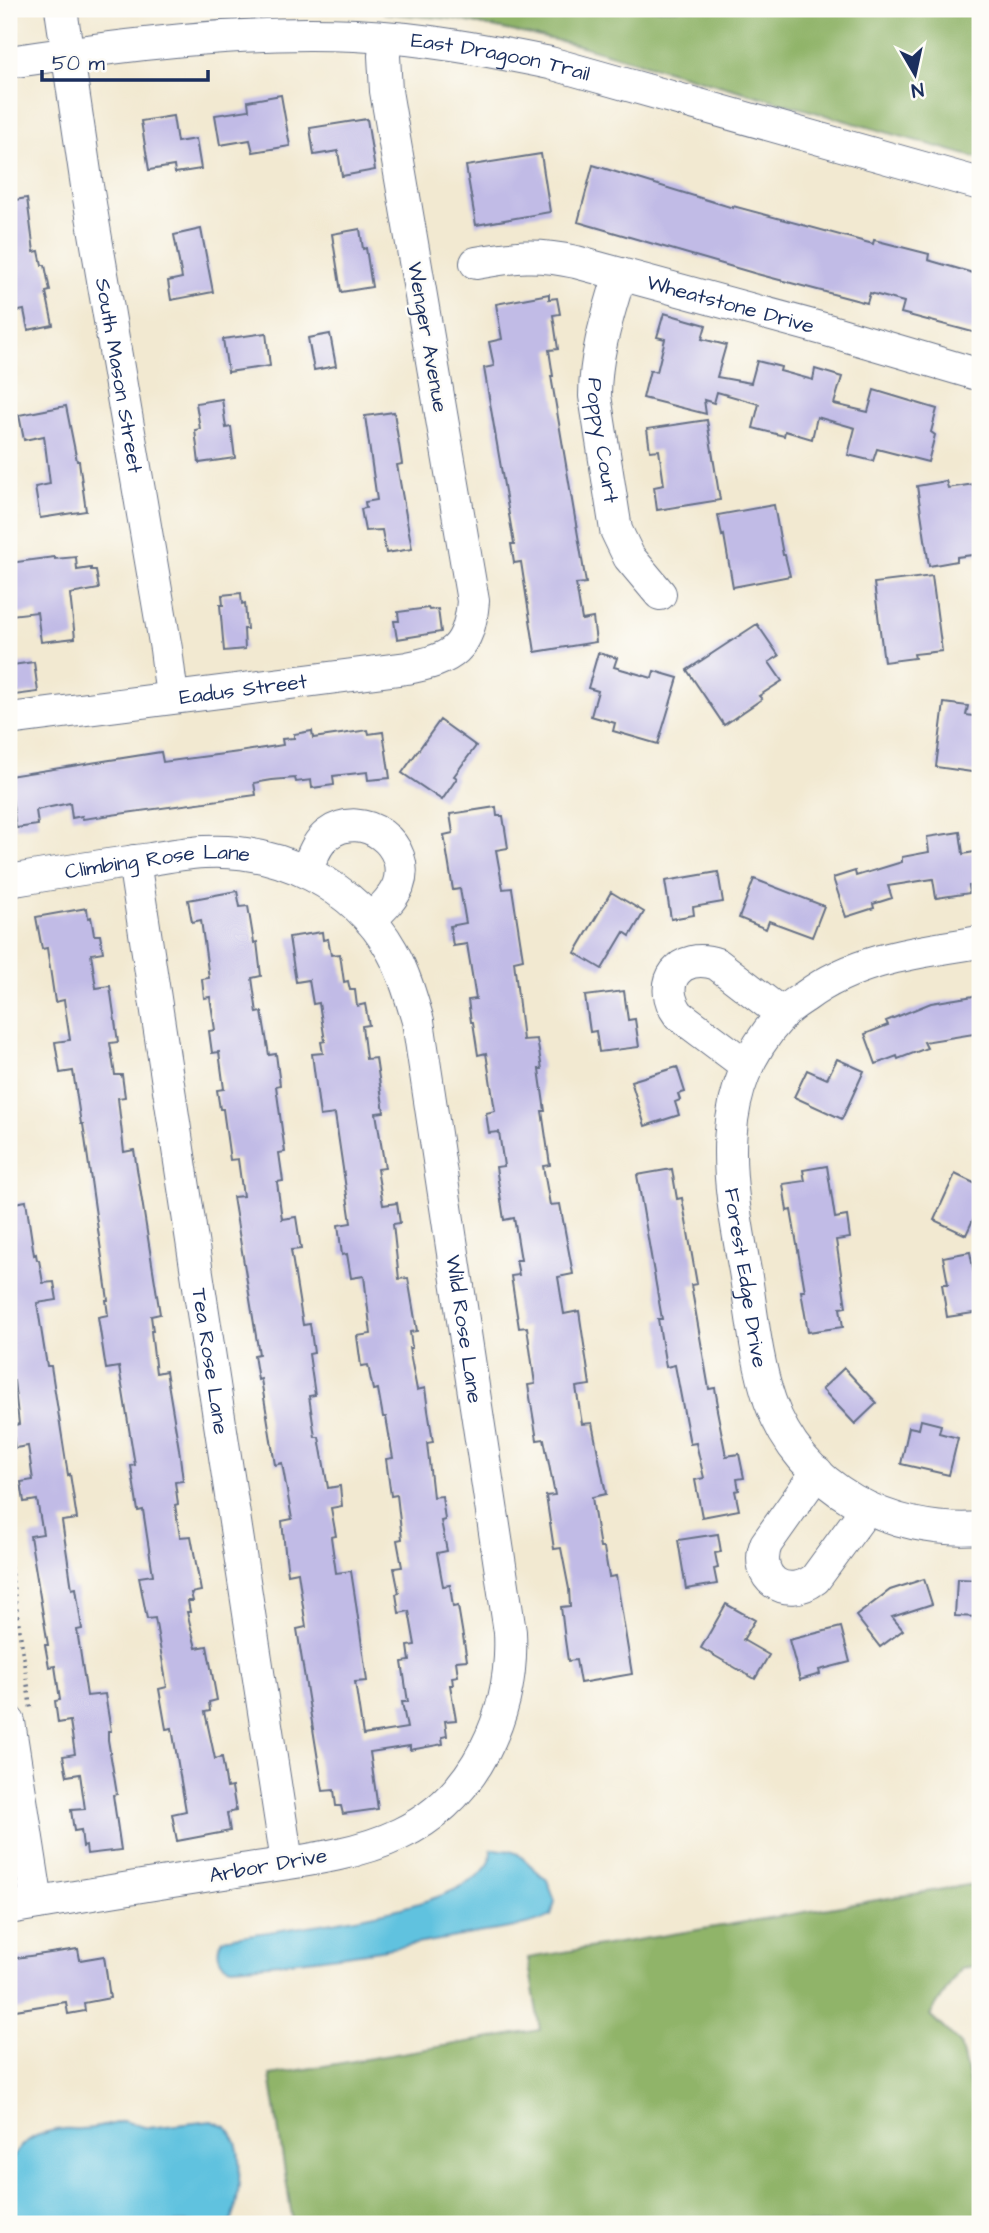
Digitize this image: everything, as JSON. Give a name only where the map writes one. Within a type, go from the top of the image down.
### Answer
[{"type":"street","name":"South Mason Street","points":[[61,9],[87,186],[172,697]]},
{"type":"street","name":"East Dragoon Trail","points":[[9,62],[234,35],[301,34],[386,38],[482,50],[550,64],[980,184]]},
{"type":"street","name":"Wenger Avenue","points":[[386,38],[386,91],[472,600],[467,636]]},
{"type":"street","name":"Wheatstone Drive","points":[[476,263],[544,255],[827,330],[980,375]]},
{"type":"street","name":"Poppy Court","points":[[620,274],[599,343],[595,396],[617,530],[629,557],[660,594]]},
{"type":"street","name":"Eadus Street","points":[[9,719],[427,664],[448,656],[467,636]]},
{"type":"street","points":[[306,871],[318,845],[329,833],[360,825],[374,829],[387,838],[397,851],[401,869],[399,883],[391,899],[370,920]]},
{"type":"street","name":"Climbing Rose Lane","points":[[9,881],[204,852],[241,853],[306,871]]},
{"type":"street","name":"Tea Rose Lane","points":[[134,861],[287,1862]]},
{"type":"street","name":"Wild Rose Lane","points":[[306,871],[346,898],[370,920],[392,951],[408,985],[418,1020],[510,1632],[511,1662],[501,1713],[488,1745]]},
{"type":"street","name":"Forest Edge Drive","points":[[980,942],[875,960],[814,990],[782,1014],[761,1041],[747,1066],[734,1105],[729,1135],[732,1198],[761,1366],[771,1402],[799,1453],[826,1483],[855,1503],[899,1522],[956,1530],[980,1528]]},
{"type":"street","points":[[747,1066],[679,1015],[668,994],[670,981],[676,970],[693,960],[716,964],[782,1014]]},
{"type":"street","points":[[817,1472],[766,1544],[763,1566],[773,1582],[784,1588],[807,1586],[867,1508]]},
{"type":"street","points":[[20,1716],[23,1905]]},
{"type":"street","name":"Arbor Drive","points":[[23,1905],[343,1852],[400,1834],[427,1818],[459,1789],[478,1764],[488,1745]]},
{"type":"path","points":[[9,1560],[20,1716]]},
{"type":"green space","points":[[384,9],[980,9],[980,156],[977,158],[574,44],[454,19],[384,13]]},
{"type":"green space","points":[[980,1883],[980,1965],[961,1968],[930,2015],[960,2044],[980,2127],[980,2224],[293,2224],[270,2075],[540,2030],[528,1958]]},
{"type":"water","points":[[491,1850],[518,1854],[547,1880],[555,1901],[551,1916],[513,1928],[322,1958],[231,1967],[220,1959],[219,1947],[222,1939],[365,1916],[441,1896],[469,1882],[488,1865]]},
{"type":"water","points":[[123,2121],[148,2128],[212,2121],[226,2127],[234,2138],[239,2154],[239,2186],[230,2223],[18,2224],[11,2201],[10,2166],[26,2142],[54,2130],[96,2128]]},
{"type":"building","points":[[281,95],[290,146],[253,152],[250,140],[220,145],[215,115],[249,110],[248,101]]},
{"type":"building","points":[[173,116],[177,142],[196,139],[201,169],[175,173],[174,166],[149,170],[141,121]]},
{"type":"building","points":[[367,119],[375,170],[342,176],[338,151],[314,155],[310,128]]},
{"type":"building","points":[[541,154],[550,212],[476,225],[466,166]]},
{"type":"building","points":[[593,165],[733,208],[873,244],[874,240],[929,254],[928,260],[980,275],[980,334],[901,313],[904,302],[870,293],[867,303],[578,222]]},
{"type":"building","points":[[27,198],[34,252],[39,251],[42,265],[45,265],[50,291],[46,292],[53,325],[28,330],[24,310],[9,313],[9,259],[14,258],[9,201]]},
{"type":"building","points":[[201,229],[213,292],[171,300],[168,281],[182,278],[174,235]]},
{"type":"building","points":[[360,229],[372,287],[341,292],[332,234]]},
{"type":"building","points":[[549,294],[549,299],[557,298],[560,314],[553,315],[558,349],[549,350],[551,376],[586,583],[576,584],[582,620],[593,618],[596,642],[535,652],[521,562],[514,563],[511,544],[514,544],[484,368],[494,366],[489,342],[502,339],[496,304]]},
{"type":"building","points":[[664,313],[706,325],[702,339],[726,345],[717,377],[751,383],[757,361],[813,380],[815,369],[842,377],[834,404],[868,412],[874,390],[937,409],[931,432],[935,435],[928,462],[877,449],[873,461],[848,455],[855,428],[817,417],[812,439],[785,431],[784,436],[753,428],[759,404],[717,392],[714,403],[704,400],[706,414],[643,398],[650,370],[657,372],[665,339],[657,337]]},
{"type":"building","points":[[266,333],[270,366],[228,372],[223,339]]},
{"type":"building","points":[[330,334],[336,366],[314,370],[308,338]]},
{"type":"building","points":[[222,399],[226,428],[231,427],[235,458],[199,463],[195,430],[200,429],[196,403]]},
{"type":"building","points":[[66,406],[79,461],[86,511],[40,518],[35,487],[50,484],[44,436],[24,440],[19,415]]},
{"type":"building","points":[[394,412],[402,464],[397,465],[412,549],[386,553],[382,530],[365,531],[361,509],[366,508],[365,502],[377,500],[365,416]]},
{"type":"building","points":[[707,420],[720,500],[657,510],[654,487],[664,485],[659,450],[650,451],[647,429]]},
{"type":"building","points":[[946,481],[948,488],[975,484],[980,518],[980,554],[957,557],[957,561],[929,566],[917,486]]},
{"type":"building","points":[[774,505],[783,555],[790,576],[733,587],[718,515]]},
{"type":"building","points":[[76,557],[77,570],[96,570],[99,589],[70,594],[75,638],[41,642],[37,612],[11,615],[9,563]]},
{"type":"building","points":[[932,576],[942,651],[914,654],[915,658],[884,662],[874,583]]},
{"type":"building","points":[[241,593],[242,604],[245,603],[247,629],[244,629],[245,649],[224,651],[220,605],[223,605],[222,595]]},
{"type":"building","points":[[438,609],[441,632],[397,639],[394,621],[399,621],[398,612]]},
{"type":"building","points":[[757,624],[779,656],[769,662],[782,681],[759,696],[762,699],[724,725],[687,670]]},
{"type":"building","points":[[598,653],[617,658],[614,667],[652,678],[654,671],[678,678],[658,744],[613,731],[615,723],[591,716],[598,691],[588,688]]},
{"type":"building","points":[[34,662],[38,692],[15,695],[12,665]]},
{"type":"building","points":[[944,703],[968,706],[966,715],[980,717],[979,773],[936,767]]},
{"type":"building","points":[[440,720],[476,746],[454,776],[457,778],[442,800],[402,773]]},
{"type":"building","points":[[368,730],[369,734],[383,732],[390,778],[368,780],[367,772],[333,776],[334,785],[312,788],[311,780],[272,780],[254,783],[256,795],[83,819],[82,816],[72,818],[70,803],[36,810],[38,825],[16,828],[9,776],[161,752],[163,762],[239,752],[283,745],[282,739],[294,738],[294,734],[312,731],[313,738]]},
{"type":"building","points":[[496,807],[497,816],[503,816],[508,848],[496,850],[503,889],[512,888],[523,959],[514,961],[523,1040],[537,1039],[542,1069],[539,1069],[545,1111],[542,1111],[550,1165],[543,1166],[550,1205],[560,1204],[573,1274],[558,1277],[564,1314],[579,1311],[590,1385],[576,1387],[582,1424],[592,1423],[606,1494],[592,1497],[594,1511],[600,1548],[604,1548],[609,1577],[616,1576],[632,1674],[580,1683],[576,1660],[568,1661],[561,1607],[570,1606],[569,1589],[561,1548],[554,1549],[546,1496],[555,1495],[544,1439],[537,1440],[528,1385],[535,1384],[527,1327],[519,1328],[511,1276],[519,1275],[516,1260],[521,1260],[514,1218],[504,1220],[496,1167],[504,1166],[499,1132],[489,1133],[486,1113],[495,1111],[486,1053],[478,1055],[471,1022],[468,1000],[476,999],[467,944],[453,946],[450,926],[466,923],[460,889],[453,890],[444,835],[453,833],[450,814]]},
{"type":"building","points":[[960,832],[963,854],[980,851],[980,885],[969,886],[970,893],[936,898],[933,879],[888,886],[892,898],[873,904],[874,908],[846,917],[833,878],[855,871],[856,876],[902,862],[902,857],[929,852],[927,837]]},
{"type":"building","points":[[718,872],[723,902],[693,907],[694,915],[671,919],[665,881]]},
{"type":"building","points":[[754,879],[824,906],[812,937],[769,921],[766,929],[739,918]]},
{"type":"building","points":[[237,891],[240,907],[248,906],[254,943],[257,942],[261,976],[252,978],[257,1013],[262,1012],[269,1055],[276,1054],[280,1085],[276,1086],[285,1152],[279,1153],[283,1181],[277,1182],[282,1219],[296,1217],[301,1249],[291,1250],[303,1325],[310,1324],[314,1353],[309,1354],[315,1395],[309,1396],[315,1437],[319,1437],[328,1488],[340,1486],[342,1506],[331,1508],[336,1536],[331,1537],[336,1573],[351,1571],[367,1681],[355,1682],[363,1735],[407,1728],[402,1702],[408,1702],[402,1662],[410,1661],[408,1646],[415,1645],[409,1611],[399,1613],[396,1594],[399,1593],[394,1568],[402,1567],[397,1540],[402,1539],[397,1495],[391,1496],[386,1459],[393,1458],[386,1417],[383,1417],[378,1389],[373,1390],[368,1365],[361,1366],[357,1336],[371,1334],[364,1276],[351,1278],[347,1254],[342,1255],[338,1225],[351,1223],[335,1114],[320,1116],[312,1054],[323,1053],[321,1042],[325,1041],[319,1003],[313,1004],[309,980],[296,982],[289,937],[322,932],[323,940],[328,939],[331,955],[340,954],[344,982],[348,981],[350,990],[355,990],[357,1006],[365,1004],[369,1025],[362,1026],[366,1059],[376,1058],[384,1112],[376,1113],[385,1168],[377,1169],[383,1205],[397,1203],[400,1223],[393,1224],[399,1279],[408,1278],[417,1331],[410,1332],[412,1348],[409,1348],[417,1390],[425,1388],[433,1442],[427,1443],[433,1497],[442,1496],[445,1520],[441,1521],[447,1551],[437,1553],[443,1586],[450,1585],[453,1607],[458,1606],[467,1660],[456,1661],[458,1676],[452,1677],[453,1685],[450,1685],[456,1720],[445,1721],[447,1736],[442,1737],[443,1744],[410,1750],[410,1746],[370,1752],[378,1809],[343,1814],[341,1806],[336,1806],[334,1790],[323,1791],[297,1629],[306,1627],[298,1572],[288,1574],[285,1551],[282,1521],[292,1519],[282,1463],[275,1465],[261,1379],[258,1380],[254,1355],[259,1354],[233,1197],[243,1196],[238,1159],[230,1160],[223,1109],[220,1109],[217,1090],[224,1089],[219,1052],[212,1053],[209,1031],[215,1030],[210,997],[204,998],[202,979],[209,978],[201,920],[192,922],[188,900]]},
{"type":"building","points":[[611,892],[644,912],[630,936],[624,932],[602,969],[575,953]]},
{"type":"building","points":[[87,908],[94,935],[100,935],[103,952],[91,954],[96,988],[110,986],[118,1042],[110,1043],[115,1075],[122,1075],[125,1097],[118,1098],[124,1152],[134,1150],[160,1314],[151,1316],[151,1331],[156,1373],[166,1371],[179,1449],[183,1481],[175,1482],[178,1504],[175,1505],[180,1537],[191,1536],[201,1591],[191,1593],[193,1601],[188,1601],[190,1612],[187,1612],[196,1648],[207,1646],[217,1700],[209,1702],[210,1711],[205,1712],[215,1759],[222,1757],[227,1788],[232,1787],[236,1811],[227,1813],[230,1831],[177,1841],[172,1814],[186,1811],[172,1728],[166,1729],[159,1689],[167,1687],[155,1618],[147,1619],[139,1577],[153,1575],[143,1510],[138,1511],[131,1466],[135,1465],[119,1367],[106,1369],[98,1317],[108,1315],[108,1300],[83,1124],[73,1071],[60,1073],[55,1042],[70,1040],[64,1000],[55,1002],[47,948],[42,949],[36,917]]},
{"type":"building","points":[[624,991],[628,1020],[635,1019],[639,1047],[599,1052],[596,1031],[590,1032],[585,996]]},
{"type":"building","points":[[980,995],[980,1033],[924,1042],[927,1048],[876,1064],[865,1034],[888,1025],[886,1021],[931,1003]]},
{"type":"building","points":[[837,1059],[864,1071],[842,1119],[794,1097],[807,1070],[827,1079]]},
{"type":"building","points":[[677,1067],[685,1092],[678,1094],[680,1100],[675,1102],[679,1115],[645,1126],[631,1081]]},
{"type":"building","points":[[827,1166],[835,1218],[847,1216],[850,1238],[836,1240],[846,1307],[840,1308],[843,1327],[808,1332],[801,1291],[805,1291],[791,1210],[787,1211],[783,1184],[805,1181],[803,1170]]},
{"type":"building","points":[[672,1169],[677,1199],[682,1198],[697,1284],[691,1285],[709,1389],[715,1388],[726,1456],[739,1454],[744,1478],[737,1479],[739,1490],[735,1491],[739,1510],[702,1517],[695,1480],[704,1478],[696,1443],[690,1444],[675,1365],[666,1367],[658,1319],[662,1319],[637,1175]]},
{"type":"building","points":[[955,1174],[980,1186],[980,1204],[966,1235],[934,1220]]},
{"type":"building","points":[[26,1201],[34,1255],[36,1254],[39,1260],[43,1283],[54,1282],[57,1300],[37,1303],[47,1366],[51,1366],[77,1519],[62,1521],[72,1589],[76,1588],[82,1629],[77,1630],[87,1696],[105,1694],[111,1731],[108,1731],[108,1740],[117,1794],[113,1795],[121,1850],[87,1854],[86,1846],[83,1847],[81,1830],[74,1831],[71,1810],[85,1809],[80,1774],[67,1776],[63,1756],[75,1754],[70,1721],[58,1723],[55,1701],[60,1700],[55,1666],[49,1667],[45,1645],[48,1645],[30,1536],[43,1534],[37,1500],[24,1502],[21,1482],[33,1480],[28,1446],[15,1448],[12,1426],[19,1424],[14,1381],[10,1381],[9,1370],[9,1204]]},
{"type":"building","points":[[970,1252],[975,1279],[980,1278],[980,1312],[947,1317],[942,1284],[948,1284],[943,1257]]},
{"type":"building","points":[[844,1368],[877,1403],[855,1424],[822,1389]]},
{"type":"building","points":[[921,1420],[941,1425],[939,1433],[958,1438],[949,1475],[901,1464],[909,1427],[919,1429]]},
{"type":"building","points":[[718,1534],[721,1552],[715,1553],[717,1584],[686,1589],[678,1540]]},
{"type":"building","points":[[924,1579],[932,1604],[892,1617],[903,1630],[880,1647],[856,1616],[890,1590]]},
{"type":"building","points":[[957,1579],[980,1580],[980,1617],[955,1616]]},
{"type":"building","points":[[726,1604],[755,1620],[743,1640],[769,1655],[755,1679],[701,1648]]},
{"type":"building","points":[[841,1627],[850,1662],[819,1670],[820,1674],[800,1680],[789,1640]]},
{"type":"building","points":[[78,1949],[80,1960],[104,1956],[110,1998],[84,2003],[85,2011],[68,2014],[66,2002],[9,2011],[9,1959]]}]
